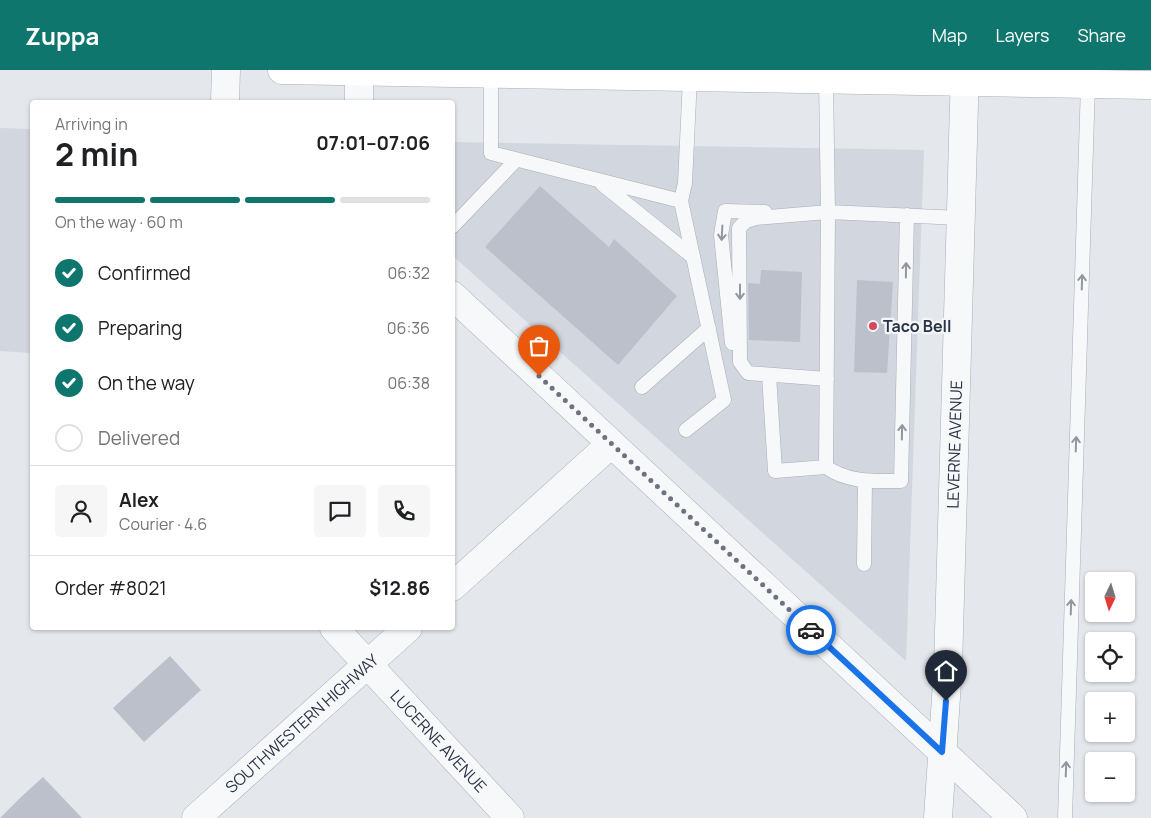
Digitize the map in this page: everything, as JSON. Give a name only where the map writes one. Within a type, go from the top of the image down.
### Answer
[{"type":"main road","points":[[282,70],[594,73],[690,78],[826,80],[965,76],[1101,79],[1151,85]]},
{"type":"street","points":[[224,100],[226,70]]},
{"type":"street","points":[[342,71],[358,100]]},
{"type":"street","name":"LEVERNE AVENUE","points":[[938,818],[948,667],[965,76]]},
{"type":"street","points":[[455,298],[1013,818]]},
{"type":"street","points":[[455,584],[611,444]]},
{"type":"street","name":"LUCERNE AVENUE","points":[[336,630],[510,818]]},
{"type":"street","name":"SOUTHWESTERN HIGHWAY","points":[[196,818],[406,630]]},
{"type":"lane","points":[[491,72],[491,153],[681,201]]},
{"type":"lane","points":[[686,430],[724,400],[681,201],[685,183],[690,78]]},
{"type":"lane","points":[[1065,818],[1101,79]]},
{"type":"lane","points":[[826,80],[828,212],[826,467]]},
{"type":"lane","points":[[455,224],[516,160]]},
{"type":"lane","points":[[598,180],[693,257]]},
{"type":"lane","points":[[764,374],[748,379],[737,374],[721,236],[725,211],[756,211],[786,216]]},
{"type":"lane","points":[[827,379],[748,373],[740,362],[739,228],[746,221],[756,218],[828,212],[961,218]]},
{"type":"lane","points":[[764,374],[775,471],[826,467],[838,476],[865,482],[901,481],[907,215]]},
{"type":"lane","points":[[642,387],[709,328]]},
{"type":"lane","points":[[864,564],[865,482]]},
{"type":"shaded area","points":[[0,128],[30,129],[30,353],[0,351]]},
{"type":"shaded area","points":[[455,142],[924,150],[906,661],[455,258]]},
{"type":"building","points":[[540,186],[609,247],[614,239],[677,296],[618,365],[485,247]]},
{"type":"building","points":[[761,270],[802,272],[800,342],[749,340],[748,283],[760,284]]},
{"type":"building","points":[[857,280],[893,282],[887,373],[854,372]]},
{"type":"building","points":[[170,656],[201,690],[144,742],[113,708]]},
{"type":"building","points":[[43,777],[82,818],[0,818],[20,798]]},
{"type":"way so far","points":[[539,376],[811,630]]},
{"type":"place","name":"Taco Bell","points":[[873,326]]},
{"type":"route","points":[[811,630],[942,752],[946,701]]}]
